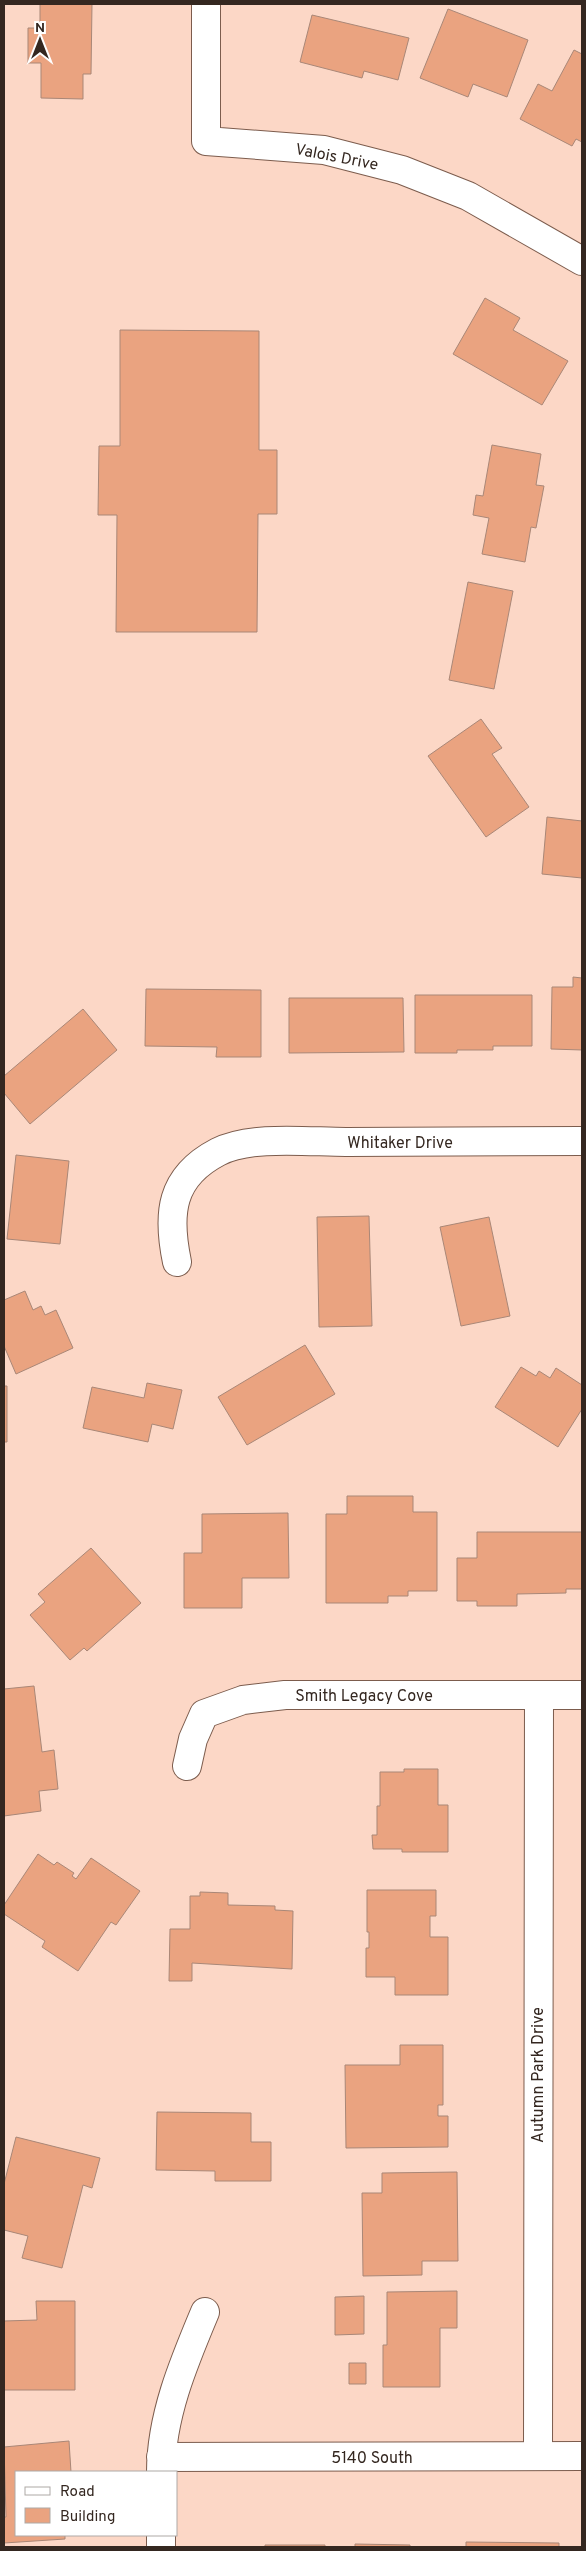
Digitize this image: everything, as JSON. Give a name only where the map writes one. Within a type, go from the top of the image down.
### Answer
[{"type":"street","name":"Valois Drive","points":[[206,4],[206,141],[324,150],[402,170],[468,196],[582,262]]},
{"type":"street","name":"Whitaker Drive","points":[[177,1262],[172,1236],[172,1208],[179,1189],[190,1173],[218,1152],[236,1145],[264,1143],[582,1141]]},
{"type":"street","name":"Smith Legacy Cove","points":[[187,1766],[193,1739],[204,1714],[243,1700],[285,1695],[582,1694]]},
{"type":"street","name":"Autumn Park Drive","points":[[538,2456],[539,1695]]},
{"type":"street","points":[[161,2465],[177,2378],[205,2312]]},
{"type":"street","name":"5140 South","points":[[161,2465],[582,2456]]},
{"type":"building","points":[[40,4],[92,4],[91,74],[83,74],[83,99],[41,98],[41,63],[28,63],[28,28],[40,28]]},
{"type":"building","points":[[448,9],[528,40],[507,97],[473,84],[468,97],[420,78]]},
{"type":"building","points":[[312,15],[409,38],[398,80],[364,71],[362,78],[300,62]]},
{"type":"building","points":[[574,50],[582,54],[582,142],[576,139],[572,146],[520,119],[538,84],[552,91]]},
{"type":"building","points":[[485,298],[520,318],[513,330],[568,361],[542,405],[453,354]]},
{"type":"building","points":[[120,330],[259,331],[259,450],[277,450],[277,514],[258,514],[257,632],[116,632],[117,515],[98,515],[99,446],[120,446]]},
{"type":"building","points":[[492,445],[541,454],[536,485],[544,486],[536,528],[531,527],[525,562],[482,554],[489,518],[473,515],[476,495],[483,496]]},
{"type":"building","points":[[468,582],[513,591],[494,689],[449,680]]},
{"type":"building","points":[[481,719],[502,748],[492,754],[529,807],[486,837],[428,756]]},
{"type":"building","points":[[547,817],[582,821],[582,878],[542,874]]},
{"type":"building","points":[[573,977],[582,978],[582,1050],[551,1049],[552,987],[573,987]]},
{"type":"building","points":[[146,989],[261,990],[261,1057],[216,1057],[217,1047],[145,1046]]},
{"type":"building","points":[[415,995],[532,995],[532,1046],[493,1046],[493,1050],[457,1050],[457,1053],[415,1053]]},
{"type":"building","points":[[289,998],[403,998],[404,1052],[289,1053]]},
{"type":"building","points":[[83,1009],[117,1050],[30,1124],[4,1093],[4,1076]]},
{"type":"building","points":[[16,1155],[69,1161],[60,1244],[7,1239]]},
{"type":"building","points":[[369,1216],[372,1326],[319,1327],[317,1217]]},
{"type":"building","points":[[489,1217],[510,1316],[461,1326],[440,1227]]},
{"type":"building","points":[[25,1291],[33,1310],[41,1306],[45,1315],[56,1310],[73,1348],[16,1374],[4,1346],[4,1300]]},
{"type":"building","points":[[305,1345],[335,1394],[247,1445],[218,1397]]},
{"type":"building","points":[[521,1367],[536,1376],[539,1371],[550,1378],[556,1368],[582,1385],[582,1409],[558,1447],[495,1407]]},
{"type":"building","points":[[147,1383],[182,1390],[173,1429],[152,1424],[148,1442],[83,1428],[92,1387],[144,1398]]},
{"type":"building","points":[[4,1386],[7,1386],[7,1442],[4,1442]]},
{"type":"building","points":[[347,1496],[413,1496],[413,1512],[437,1512],[437,1591],[408,1591],[408,1596],[388,1596],[388,1603],[326,1603],[326,1514],[347,1514]]},
{"type":"building","points":[[288,1513],[289,1578],[242,1578],[242,1608],[184,1608],[184,1553],[202,1553],[202,1514]]},
{"type":"building","points":[[477,1532],[582,1532],[582,1589],[566,1589],[566,1593],[517,1594],[517,1606],[477,1606],[477,1601],[457,1601],[457,1558],[477,1558]]},
{"type":"building","points":[[91,1548],[141,1603],[87,1651],[84,1648],[70,1660],[30,1615],[45,1602],[38,1594]]},
{"type":"building","points":[[34,1686],[42,1752],[54,1750],[58,1789],[39,1791],[41,1811],[4,1816],[4,1689]]},
{"type":"building","points":[[404,1769],[438,1769],[438,1805],[448,1805],[448,1852],[402,1852],[402,1849],[373,1849],[372,1835],[377,1835],[377,1806],[380,1806],[380,1772],[404,1772]]},
{"type":"building","points":[[38,1854],[54,1865],[57,1862],[74,1873],[72,1876],[76,1879],[91,1858],[140,1891],[116,1925],[111,1922],[78,1971],[42,1947],[45,1941],[4,1914],[4,1905]]},
{"type":"building","points":[[367,1890],[436,1890],[436,1916],[430,1916],[430,1937],[448,1937],[448,1995],[395,1995],[395,1977],[366,1977],[366,1948],[369,1948]]},
{"type":"building","points":[[200,1892],[228,1893],[228,1905],[275,1906],[275,1910],[293,1911],[292,1969],[192,1963],[192,1981],[169,1981],[170,1929],[190,1929],[190,1896],[200,1896]]},
{"type":"building","points":[[400,2045],[443,2045],[443,2105],[438,2105],[438,2116],[448,2116],[448,2147],[346,2148],[345,2065],[400,2065]]},
{"type":"building","points":[[157,2112],[251,2113],[251,2142],[271,2142],[271,2181],[215,2181],[215,2171],[156,2170]]},
{"type":"building","points":[[16,2137],[100,2158],[92,2188],[83,2185],[62,2268],[22,2258],[28,2236],[4,2230],[4,2184]]},
{"type":"building","points":[[457,2172],[458,2261],[422,2261],[422,2275],[363,2276],[362,2193],[382,2193],[382,2173]]},
{"type":"building","points":[[457,2291],[457,2328],[440,2328],[440,2387],[383,2387],[383,2345],[387,2345],[387,2292]]},
{"type":"building","points":[[364,2296],[364,2334],[335,2335],[335,2297]]},
{"type":"building","points":[[36,2301],[75,2301],[75,2390],[4,2390],[4,2321],[37,2320]]},
{"type":"building","points":[[349,2363],[366,2363],[366,2384],[349,2384]]},
{"type":"building","points":[[69,2441],[71,2471],[15,2471],[15,2536],[65,2536],[65,2539],[4,2543],[4,2517],[6,2517],[4,2447]]},
{"type":"building","points":[[466,2542],[559,2543],[559,2547],[466,2547]]},
{"type":"building","points":[[355,2544],[410,2545],[410,2547],[355,2547]]},
{"type":"building","points":[[265,2545],[325,2545],[325,2547],[265,2547]]}]
